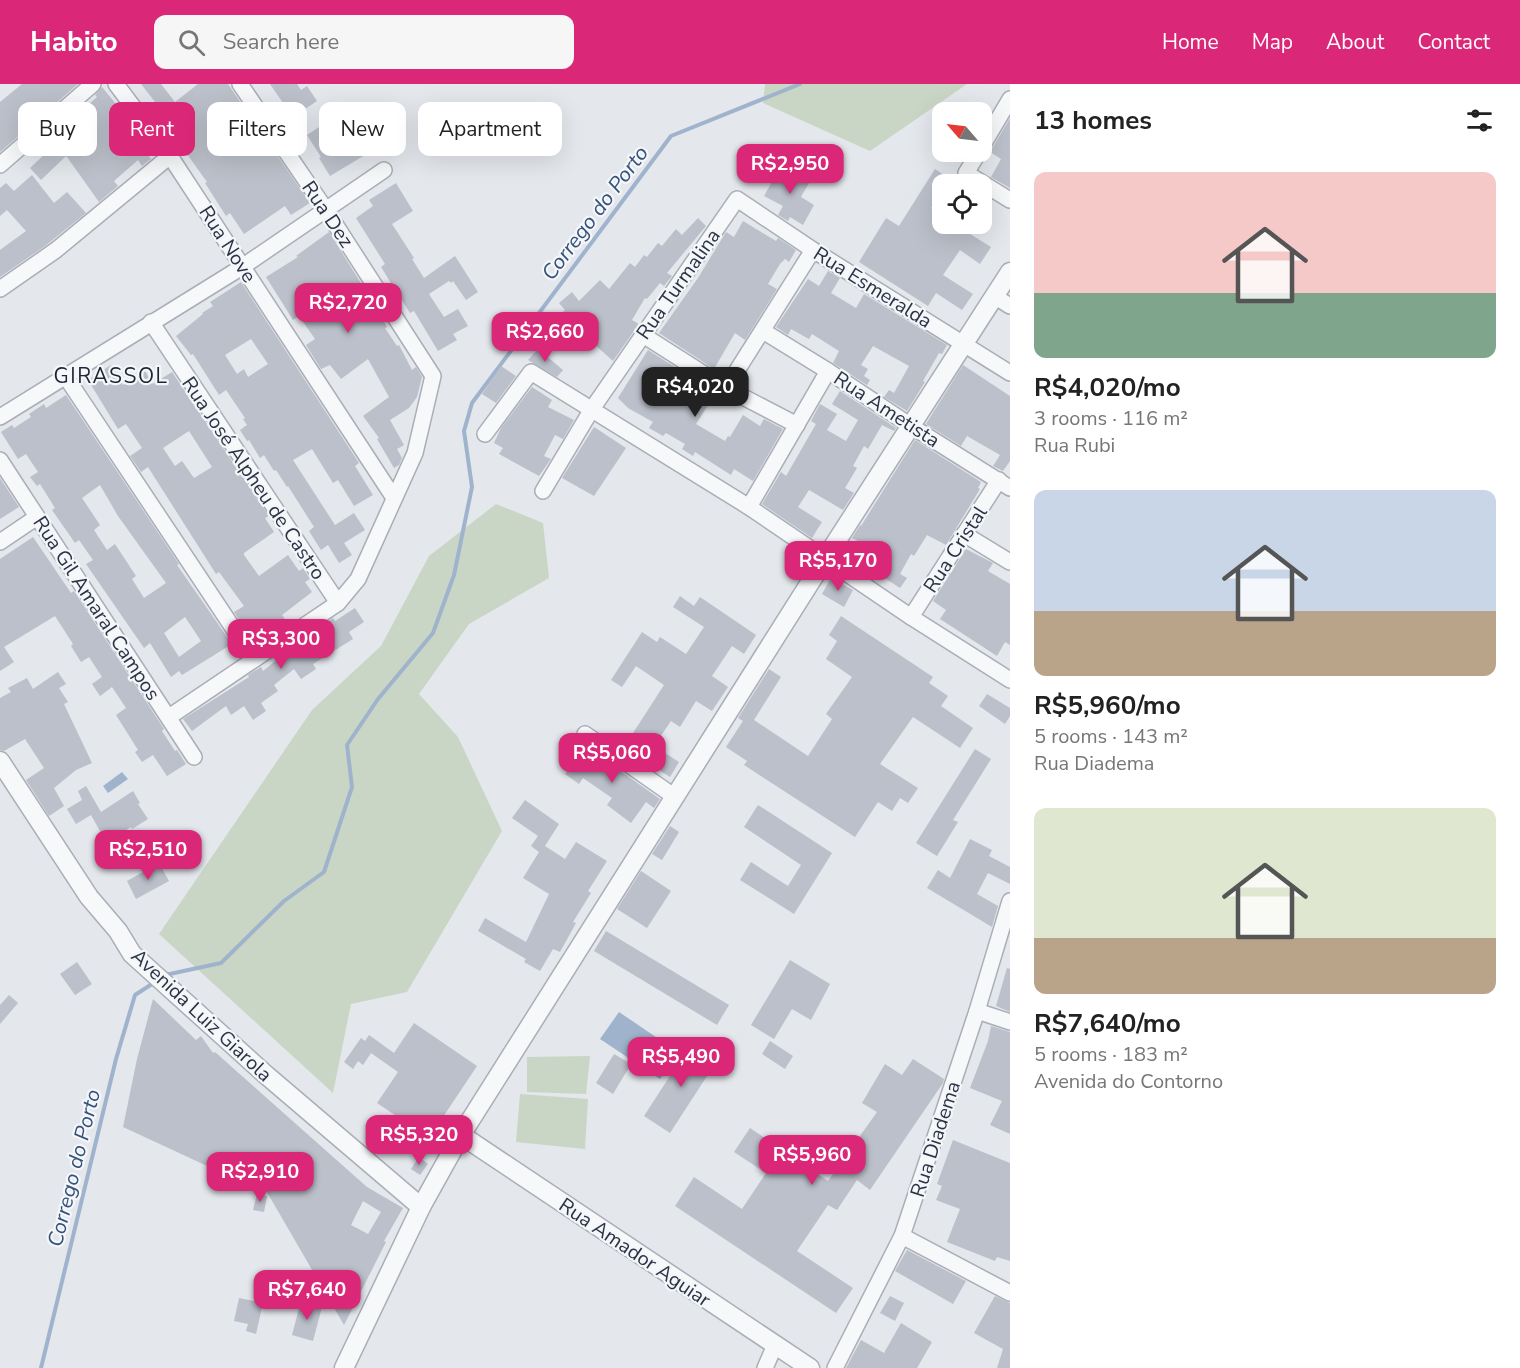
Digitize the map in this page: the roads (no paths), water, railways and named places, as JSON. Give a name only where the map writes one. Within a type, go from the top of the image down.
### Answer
[{"type":"street","points":[[0,165],[93,84]]},
{"type":"street","name":"Rua Nove","points":[[116,84],[130,102]]},
{"type":"street","name":"Rua Dez","points":[[240,84],[326,210],[433,376],[415,453],[394,498]]},
{"type":"street","points":[[992,129],[1010,99]]},
{"type":"street","points":[[0,289],[56,250],[170,156]]},
{"type":"street","name":"Rua Nove","points":[[170,156],[394,498]]},
{"type":"street","points":[[973,162],[966,173],[1010,200]]},
{"type":"street","points":[[0,417],[242,267],[384,170]]},
{"type":"street","name":"Rua Esmeralda","points":[[737,199],[813,250],[1010,373]]},
{"type":"street","name":"Rua Turmalina","points":[[543,491],[592,409],[737,199]]},
{"type":"street","points":[[726,388],[813,250]]},
{"type":"street","points":[[344,1368],[421,1207],[461,1135],[1010,272]]},
{"type":"street","points":[[994,296],[1010,306]]},
{"type":"street","name":"Rua José Alpheu de Castro","points":[[152,322],[338,603]]},
{"type":"street","name":"Rua Ametista","points":[[763,331],[1004,484]]},
{"type":"street","points":[[644,335],[726,388],[796,425]]},
{"type":"street","points":[[749,507],[828,371]]},
{"type":"street","points":[[485,434],[531,372],[749,507],[825,560],[1010,680]]},
{"type":"street","points":[[66,377],[253,658]]},
{"type":"street","name":"Rua Gil Amaral Campos","points":[[0,460],[194,757]]},
{"type":"street","name":"Rua Cristal","points":[[911,617],[964,534],[1004,484]]},
{"type":"street","points":[[169,717],[253,658],[338,603],[358,579],[394,498]]},
{"type":"street","points":[[0,542],[37,518]]},
{"type":"street","points":[[964,534],[1010,562]]},
{"type":"street","points":[[585,734],[675,797]]},
{"type":"street","name":"Avenida Luiz Giarola","points":[[0,761],[89,897],[118,931],[132,954],[265,1074],[421,1207]]},
{"type":"street","name":"Rua Diadema","points":[[836,1368],[902,1236],[977,1011],[1010,901]]},
{"type":"street","points":[[977,1011],[1010,1022]]},
{"type":"street","name":"Rua Amador Aguiar","points":[[461,1135],[810,1368]]},
{"type":"street","points":[[902,1236],[1010,1293]]},
{"type":"street","points":[[765,1368],[775,1345]]},
{"type":"water","points":[[122,772],[128,779],[108,793],[103,786]]},
{"type":"water","points":[[619,1012],[678,1052],[660,1079],[600,1039]]},
{"type":"waterway","name":"Corrego do Porto","points":[[165,975],[221,963],[284,901],[324,872],[352,787],[347,745],[378,699],[433,633],[454,575],[472,487],[464,431],[472,403],[671,136],[800,84]]},
{"type":"waterway","name":"Corrego do Porto","points":[[41,1368],[116,1059],[135,995],[152,984]]},
{"type":"district","name":"GIRASSOL","points":[[111,376]]}]
